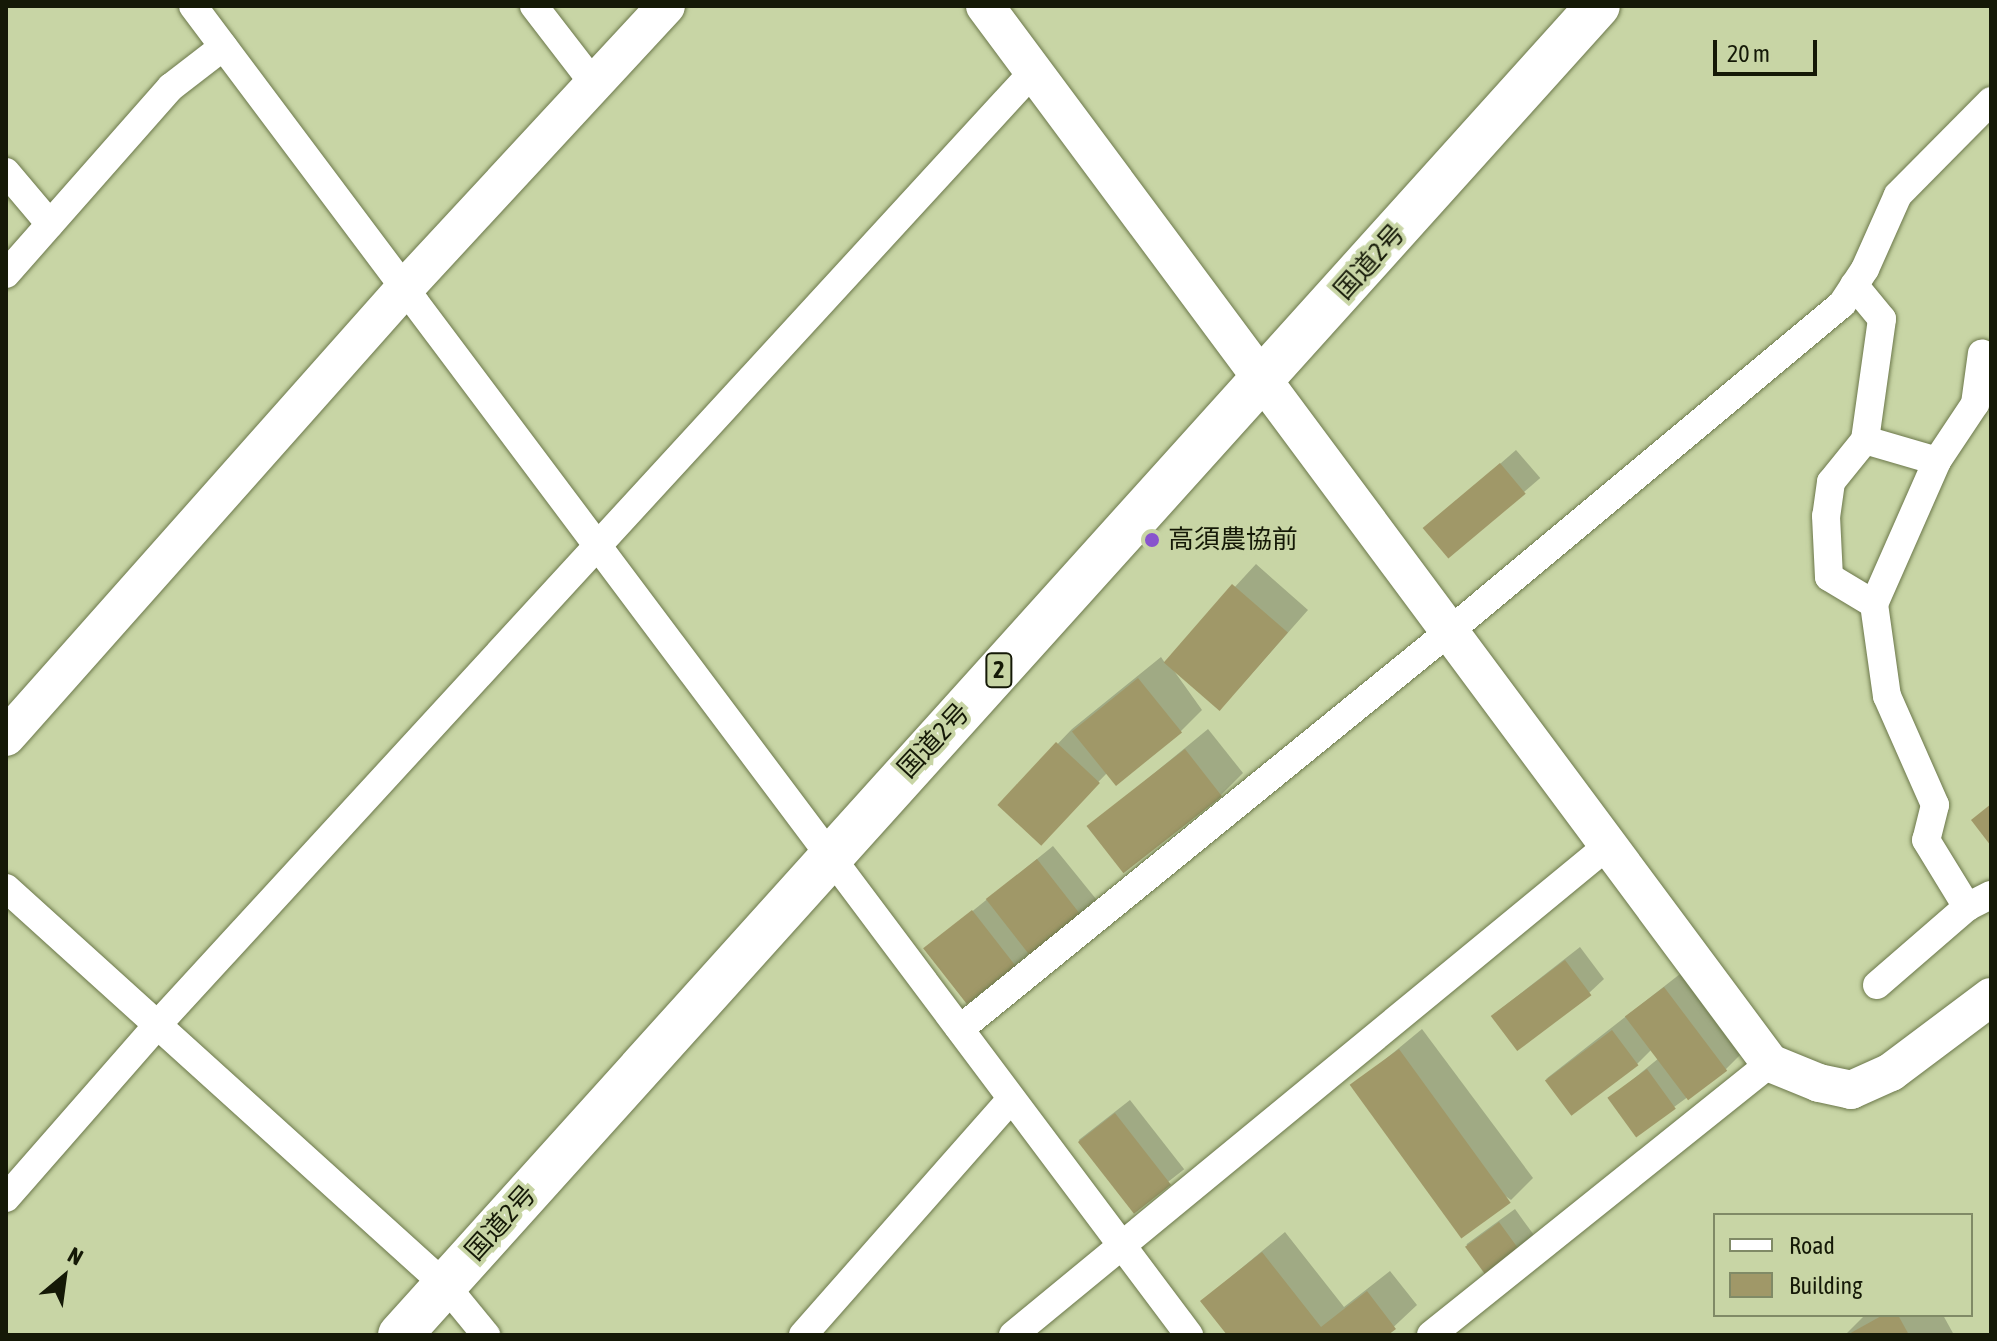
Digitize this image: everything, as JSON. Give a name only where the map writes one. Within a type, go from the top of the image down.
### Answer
[{"type":"highway","name":"国道2号","points":[[400,1335],[827,856],[1266,379],[1598,6]]},
{"type":"street","points":[[193,6],[403,290],[599,545],[827,856],[1189,1335]]},
{"type":"street","points":[[534,6],[594,84]]},
{"type":"street","points":[[6,737],[403,290],[666,6]]},
{"type":"street","points":[[985,6],[1032,73],[1266,379],[1606,847],[1770,1063],[1819,1083],[1851,1090],[1891,1072],[1991,997]]},
{"type":"street","points":[[6,274],[171,87],[223,47]]},
{"type":"street","points":[[6,1198],[159,1023],[1032,73]]},
{"type":"street","points":[[960,1029],[1451,630],[1842,304],[1898,195],[1991,101]]},
{"type":"street","points":[[6,172],[50,224]]},
{"type":"street","points":[[1854,285],[1882,319],[1865,440],[1831,482],[1826,531],[1829,577],[1874,604]]},
{"type":"street","points":[[1877,985],[1979,901],[1926,840],[1935,805],[1887,696],[1874,604],[1937,461],[1975,404],[1982,353]]},
{"type":"street","points":[[1865,440],[1937,461]]},
{"type":"street","points":[[1013,1335],[1606,847]]},
{"type":"street","points":[[6,888],[159,1023],[445,1285],[486,1335]]},
{"type":"street","points":[[1431,1335],[1770,1063]]},
{"type":"street","points":[[803,1335],[1011,1099]]},
{"type":"building","points":[[1500,463],[1526,494],[1448,559],[1423,528]]},
{"type":"building","points":[[1232,584],[1288,633],[1220,711],[1164,662]]},
{"type":"building","points":[[1138,678],[1182,732],[1116,786],[1072,731]]},
{"type":"building","points":[[1056,742],[1100,783],[1041,846],[997,805]]},
{"type":"building","points":[[1185,749],[1222,796],[1123,873],[1086,826]]},
{"type":"building","points":[[1991,804],[1991,846],[1971,820]]},
{"type":"building","points":[[1037,859],[1083,917],[1031,957],[986,899]]},
{"type":"building","points":[[972,910],[1016,966],[967,1004],[923,948]]},
{"type":"building","points":[[1565,960],[1591,995],[1517,1051],[1491,1016]]},
{"type":"building","points":[[1664,987],[1727,1071],[1688,1100],[1625,1016]]},
{"type":"building","points":[[1612,1030],[1638,1065],[1571,1116],[1545,1081]]},
{"type":"building","points":[[1399,1049],[1511,1203],[1461,1239],[1350,1085]]},
{"type":"building","points":[[1647,1069],[1676,1109],[1636,1137],[1607,1098]]},
{"type":"building","points":[[1115,1113],[1171,1185],[1134,1214],[1078,1142]]},
{"type":"building","points":[[1499,1222],[1522,1254],[1488,1278],[1465,1247]]},
{"type":"building","points":[[1262,1252],[1321,1327],[1367,1291],[1396,1329],[1388,1335],[1227,1335],[1200,1301]]},
{"type":"building","points":[[1879,1317],[1899,1317],[1909,1335],[1847,1335]]},
{"type":"place","name":"高須農協前","points":[[1152,540]]}]
